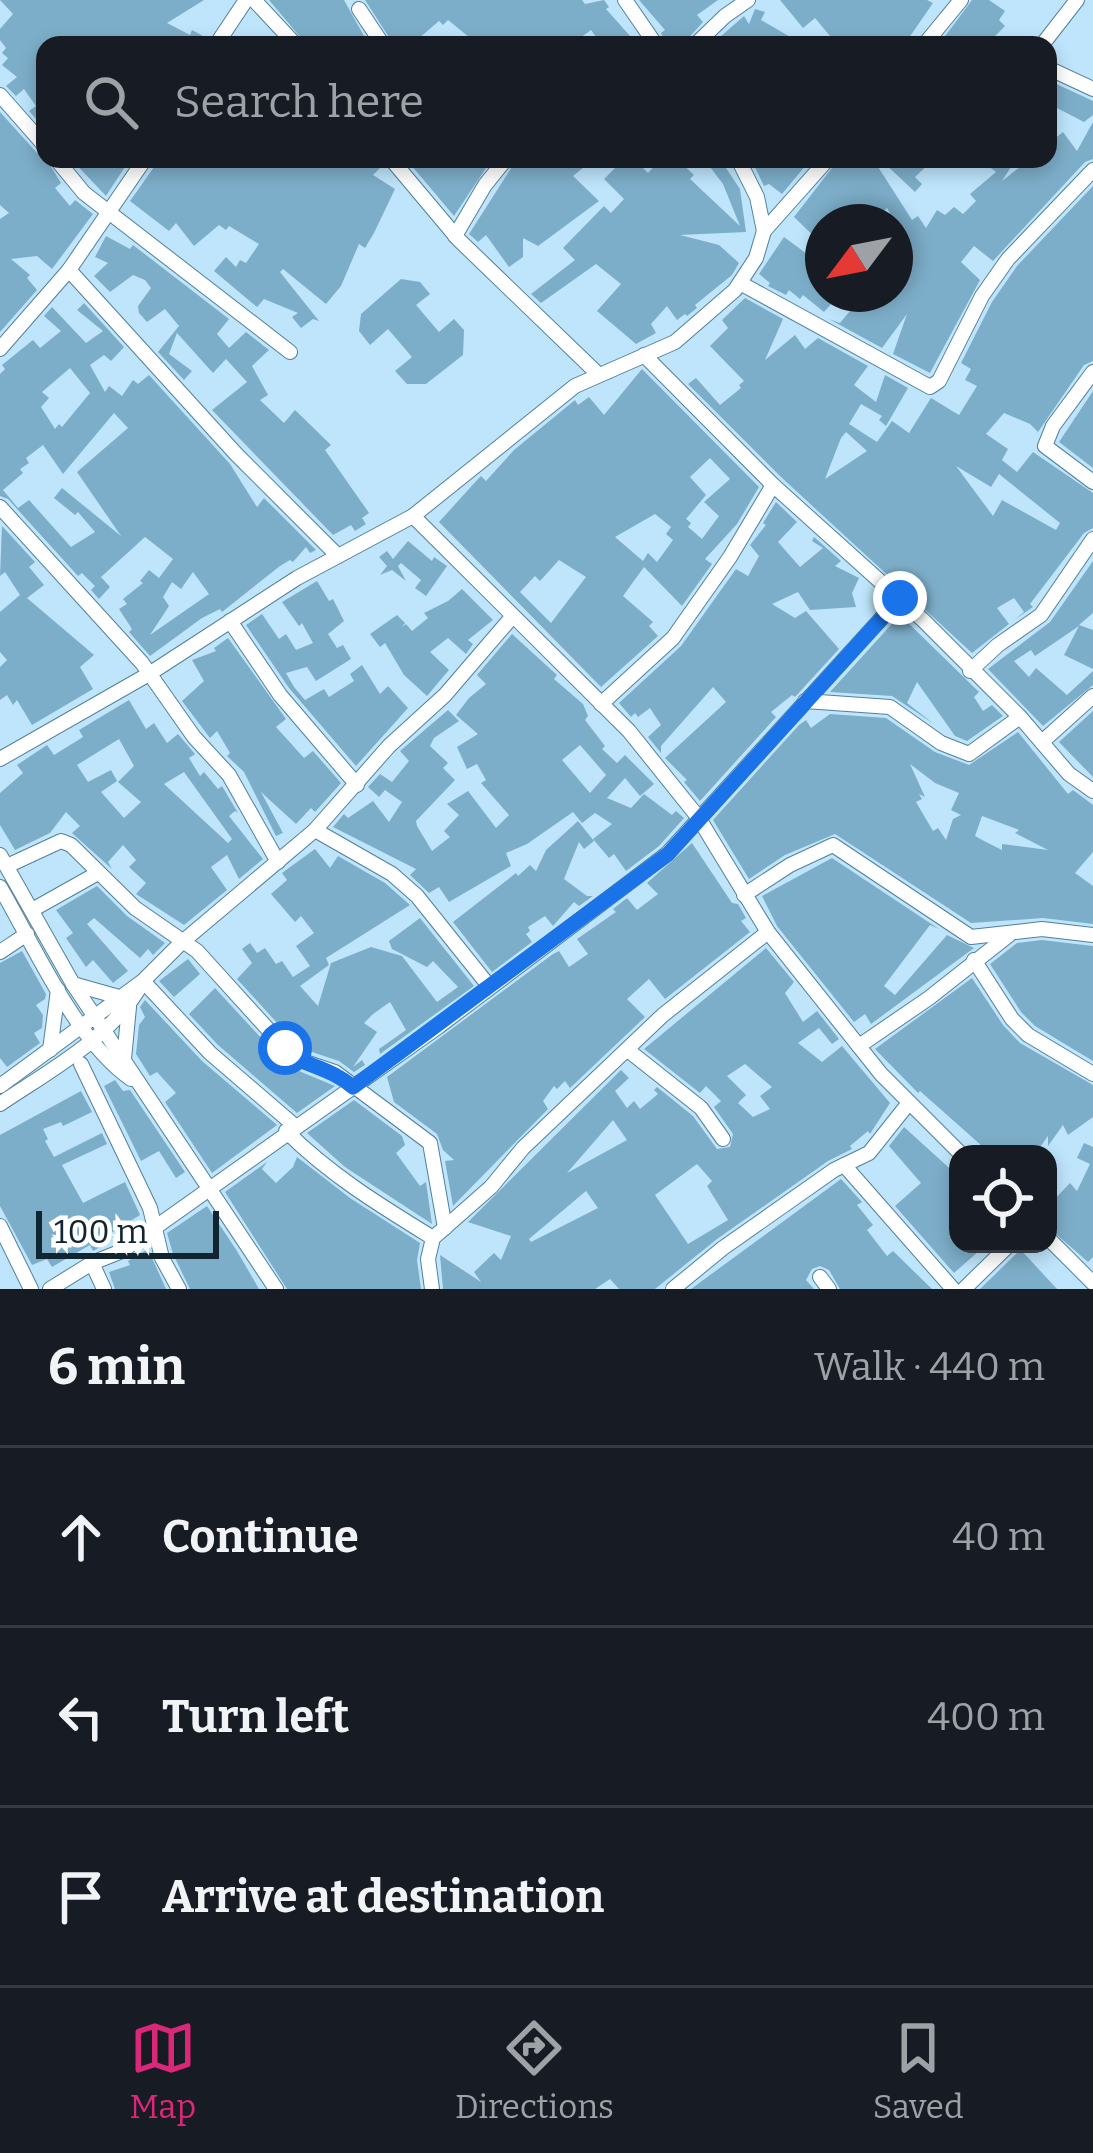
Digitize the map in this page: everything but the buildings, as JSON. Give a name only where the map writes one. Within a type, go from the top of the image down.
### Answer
[{"type":"street","points":[[223,36],[250,0],[287,36]]},
{"type":"street","points":[[625,0],[650,36]]},
{"type":"street","points":[[704,36],[748,0]]},
{"type":"street","points":[[935,36],[961,0]]},
{"type":"street","points":[[1049,36],[1077,0]]},
{"type":"street","points":[[359,9],[377,36]]},
{"type":"street","points":[[1057,72],[1093,89]]},
{"type":"street","points":[[0,95],[36,136]]},
{"type":"street","points":[[63,168],[84,193],[290,352]]},
{"type":"street","points":[[0,349],[69,269],[139,168]]},
{"type":"street","points":[[398,168],[455,236],[599,375]]},
{"type":"street","points":[[455,236],[498,168]]},
{"type":"street","points":[[743,168],[757,196],[764,231]]},
{"type":"street","points":[[0,759],[413,515],[575,386],[658,351],[688,332],[740,284],[756,258],[764,231],[820,168]]},
{"type":"street","points":[[740,284],[931,387],[939,381],[982,296],[1008,259],[1093,170]]},
{"type":"street","points":[[69,269],[236,454],[338,556]]},
{"type":"street","points":[[644,355],[772,485],[900,598],[1020,717],[1069,774],[1093,791]]},
{"type":"street","points":[[1093,372],[1053,426],[1045,446],[1093,482]]},
{"type":"street","points":[[601,704],[674,638],[772,485]]},
{"type":"street","points":[[0,507],[120,637],[194,737],[229,775],[278,862]]},
{"type":"street","points":[[413,515],[629,731],[698,817],[768,932],[908,1104],[951,1145]]},
{"type":"street","points":[[970,671],[1041,615],[1093,539]]},
{"type":"street","points":[[50,1289],[122,1251],[438,1027],[668,854],[900,598]]},
{"type":"street","points":[[0,1086],[99,1035],[181,943],[315,830],[389,746],[445,695],[512,617]]},
{"type":"street","points":[[230,621],[280,694],[357,785]]},
{"type":"street","points":[[1042,742],[1093,696]]},
{"type":"street","points":[[805,701],[890,707],[941,743],[969,754],[1020,717]]},
{"type":"street","points":[[315,830],[392,874],[417,896],[489,986]]},
{"type":"street","points":[[54,1057],[66,987],[32,910],[3,860],[66,841],[181,943],[197,951],[295,1058],[335,1072],[430,1143],[435,1155],[439,1233]]},
{"type":"street","points":[[745,895],[790,865],[833,845],[965,934],[1042,929],[1093,935]]},
{"type":"street","points":[[32,910],[98,873]]},
{"type":"street","points":[[0,887],[27,934],[209,1187],[270,1287]]},
{"type":"street","points":[[433,1289],[428,1259],[439,1233],[663,1015],[768,932]]},
{"type":"street","points":[[859,1046],[1014,932]]},
{"type":"street","points":[[0,952],[27,934]]},
{"type":"street","points":[[974,960],[1012,1019],[1028,1035],[1093,1074]]},
{"type":"street","points":[[143,981],[291,1129],[315,1160],[358,1193],[439,1233]]},
{"type":"street","points":[[66,987],[124,1002]]},
{"type":"street","points":[[0,1104],[88,1021],[124,1002]]},
{"type":"street","points":[[118,1063],[124,1002]]},
{"type":"street","points":[[629,1051],[701,1108],[722,1139]]},
{"type":"street","points":[[54,1057],[81,1064],[118,1063]]},
{"type":"street","points":[[81,1064],[150,1208],[162,1258],[179,1289]]},
{"type":"street","points":[[673,1289],[723,1248],[858,1160],[882,1140],[908,1104]]},
{"type":"street","points":[[844,1165],[953,1289]]},
{"type":"street","points":[[0,1226],[31,1289]]},
{"type":"street","points":[[1057,1247],[1093,1282]]},
{"type":"street","points":[[964,1289],[1001,1253]]},
{"type":"street","points":[[92,1263],[104,1289]]},
{"type":"route","points":[[285,1048],[300,1062],[335,1072],[353,1087],[438,1027],[668,854],[900,598]]}]
